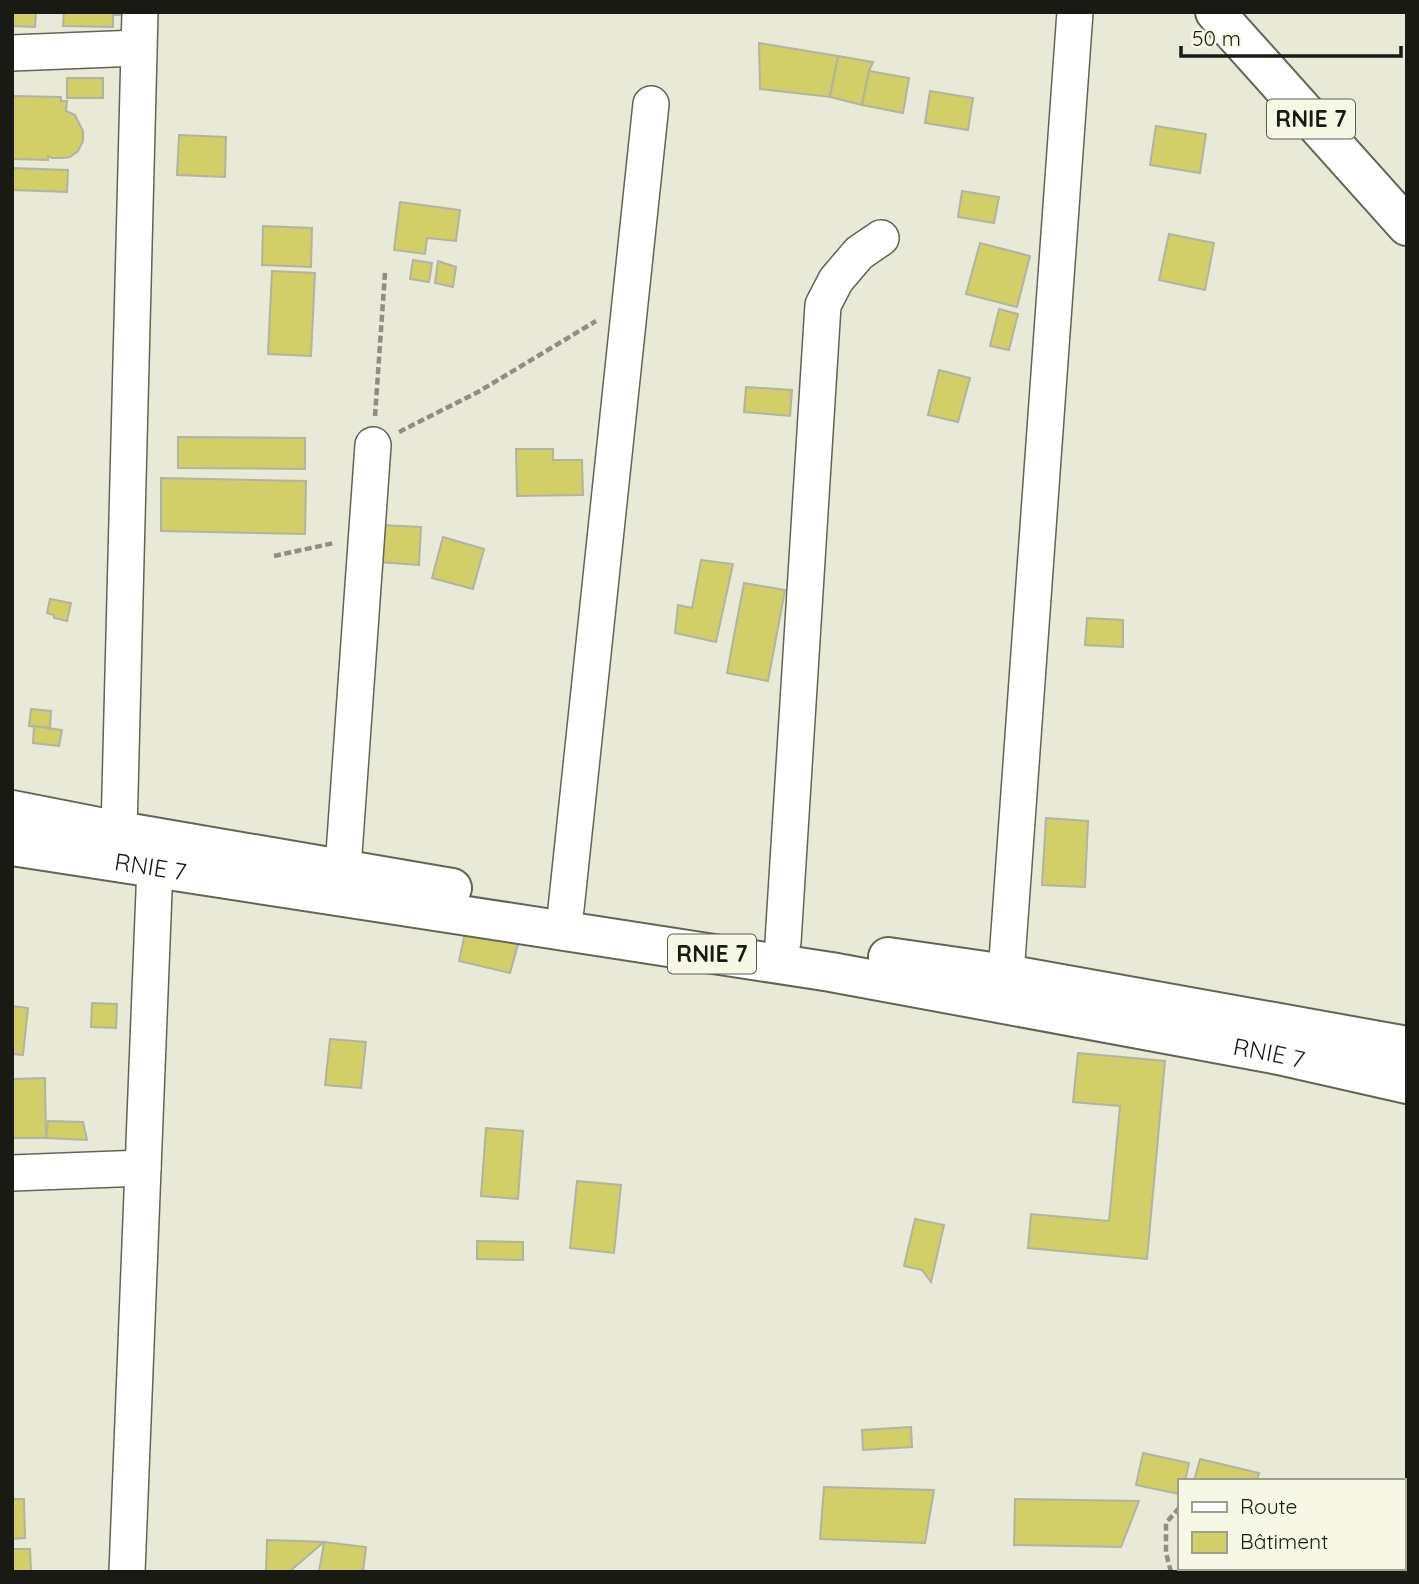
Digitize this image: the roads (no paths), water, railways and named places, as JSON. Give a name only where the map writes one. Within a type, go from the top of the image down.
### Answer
[{"type":"main road","name":"RNIE 7","points":[[1215,12],[1407,226]]},
{"type":"main road","name":"RNIE 7","points":[[12,810],[143,846],[1267,1053],[1407,1084]]},
{"type":"main road","name":"RNIE 7","points":[[12,846],[143,846],[343,868],[566,909],[1006,974],[1407,1046]]},
{"type":"street","points":[[127,1572],[143,1168],[140,12]]},
{"type":"street","points":[[1006,974],[1075,12]]},
{"type":"street","points":[[12,53],[138,48]]},
{"type":"street","points":[[566,909],[651,104]]},
{"type":"street","points":[[783,942],[823,305],[836,280],[859,253],[881,238]]},
{"type":"street","points":[[343,868],[373,445]]},
{"type":"street","points":[[12,1173],[143,1168]]}]
